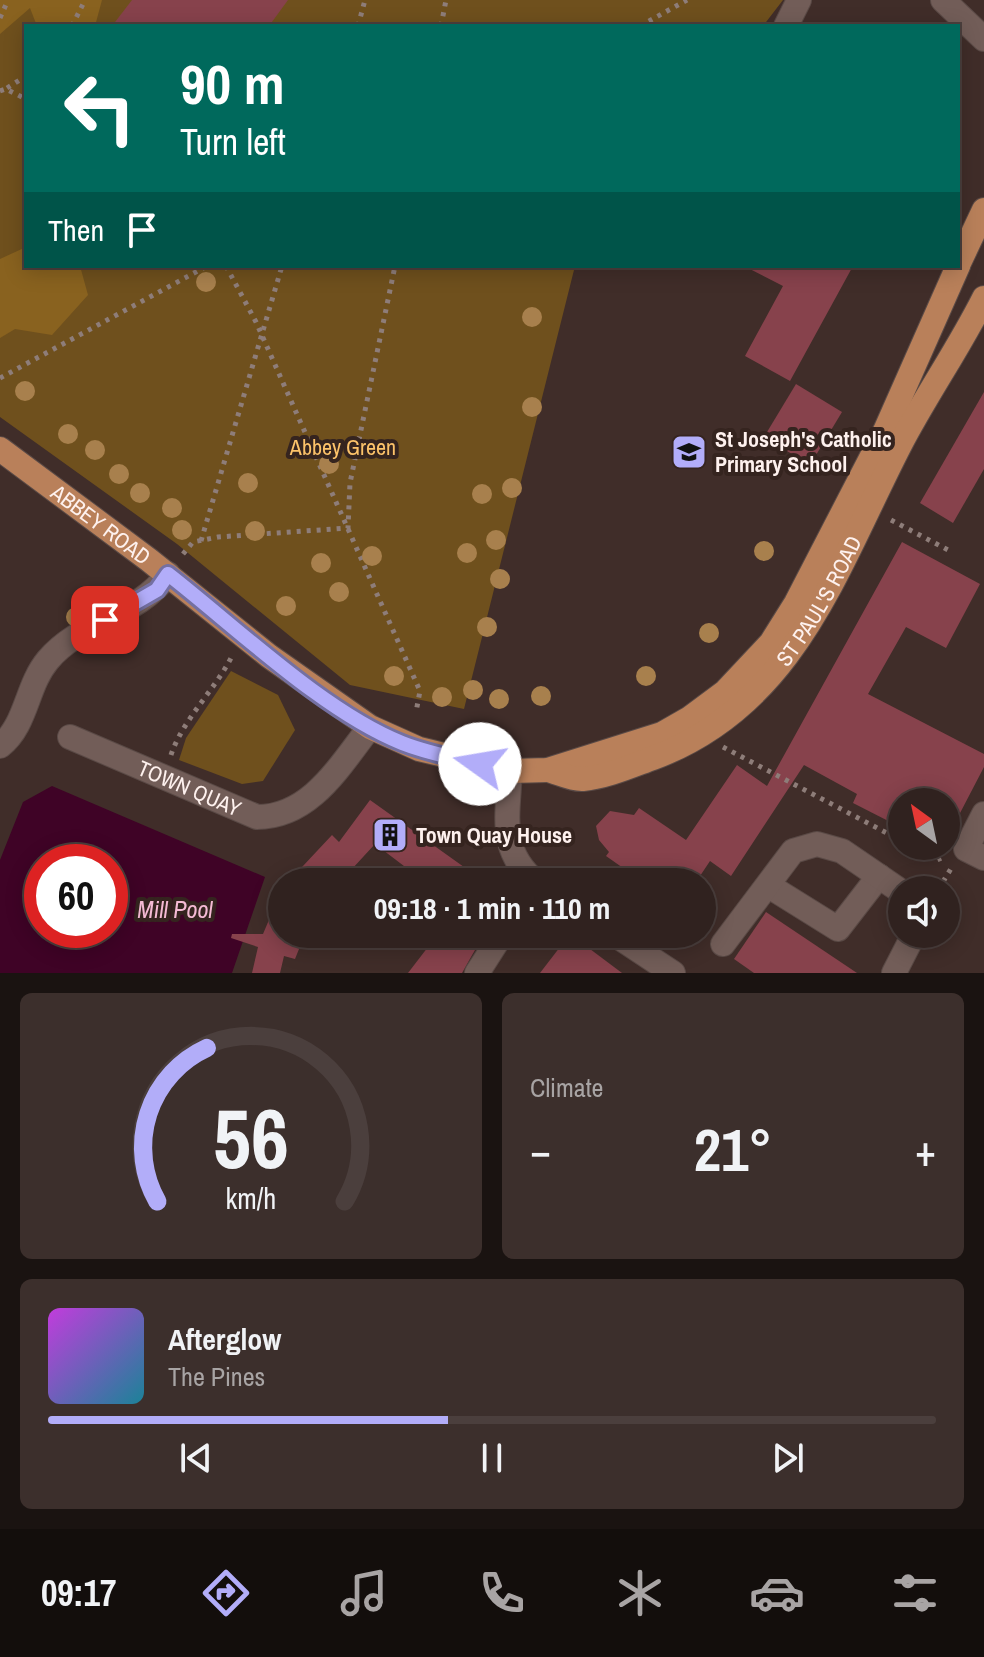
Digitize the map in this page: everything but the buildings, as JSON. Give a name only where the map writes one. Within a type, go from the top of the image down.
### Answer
[{"type":"main road","name":"ST PAUL'S ROAD","points":[[960,262],[984,210]]},
{"type":"main road","name":"ST PAUL'S ROAD","points":[[510,771],[548,770],[662,734],[714,701],[752,667],[796,603],[885,431],[957,268]]},
{"type":"main road","name":"ST PAUL'S ROAD","points":[[548,770],[581,780],[669,752],[737,711],[768,682],[815,615],[902,441],[958,349],[984,298]]},
{"type":"main road","name":"ABBEY ROAD","points":[[0,449],[175,565],[269,656],[370,727],[419,749],[510,771]]},
{"type":"street","points":[[787,24],[799,0]]},
{"type":"street","points":[[943,0],[984,39]]},
{"type":"street","points":[[3,744],[23,714],[36,676],[49,659],[78,634],[157,590],[175,565]]},
{"type":"street","name":"TOWN QUAY","points":[[70,737],[257,817],[275,817],[292,811],[317,792],[370,727]]},
{"type":"street","points":[[510,771],[509,850],[520,868]]},
{"type":"street","points":[[975,854],[984,814]]},
{"type":"street","points":[[723,944],[793,851],[817,844],[842,851],[888,882]]},
{"type":"street","points":[[769,886],[838,929],[879,876]]},
{"type":"street","points":[[477,973],[493,948]]},
{"type":"street","points":[[635,948],[673,973]]},
{"type":"street","points":[[894,973],[907,948]]},
{"type":"path","points":[[0,18],[8,0]]},
{"type":"path","points":[[73,24],[85,0]]},
{"type":"path","points":[[359,24],[365,0]]},
{"type":"path","points":[[441,24],[446,0]]},
{"type":"path","points":[[644,24],[687,0]]},
{"type":"path","points":[[3,90],[24,77]]},
{"type":"path","points":[[3,90],[24,98]]},
{"type":"path","points":[[0,378],[203,268]]},
{"type":"path","points":[[227,268],[261,335],[420,691],[416,712]]},
{"type":"path","points":[[201,541],[281,268]]},
{"type":"path","points":[[348,528],[350,483],[395,268]]},
{"type":"path","points":[[891,520],[950,551]]},
{"type":"path","points":[[175,565],[193,542],[348,528]]},
{"type":"path","points":[[169,763],[176,740],[220,680],[233,654]]},
{"type":"path","points":[[723,747],[888,834]]},
{"type":"green space","name":"Abbey Green","points":[[0,0],[783,0],[765,24],[24,24],[24,268],[574,268],[464,709],[350,685],[177,544],[0,417]]},
{"type":"green space","points":[[231,671],[278,695],[295,730],[263,781],[242,784],[179,760],[186,738]]},
{"type":"shaded area","points":[[0,0],[102,0],[96,24],[36,24],[30,8],[0,34]]},
{"type":"shaded area","points":[[24,248],[24,268],[81,268],[88,295],[52,335],[15,329],[0,338],[0,259]]},
{"type":"water","name":"Mill Pool","points":[[52,786],[265,877],[232,973],[0,973],[0,860],[23,802]]},
{"type":"place","name":"St Joseph's Catholic Primary School","points":[[689,452]]},
{"type":"place","name":"Town Quay House","points":[[390,835]]},
{"type":"route","points":[[105,620],[157,590],[168,574],[269,656],[370,727],[419,749],[480,764]]}]
